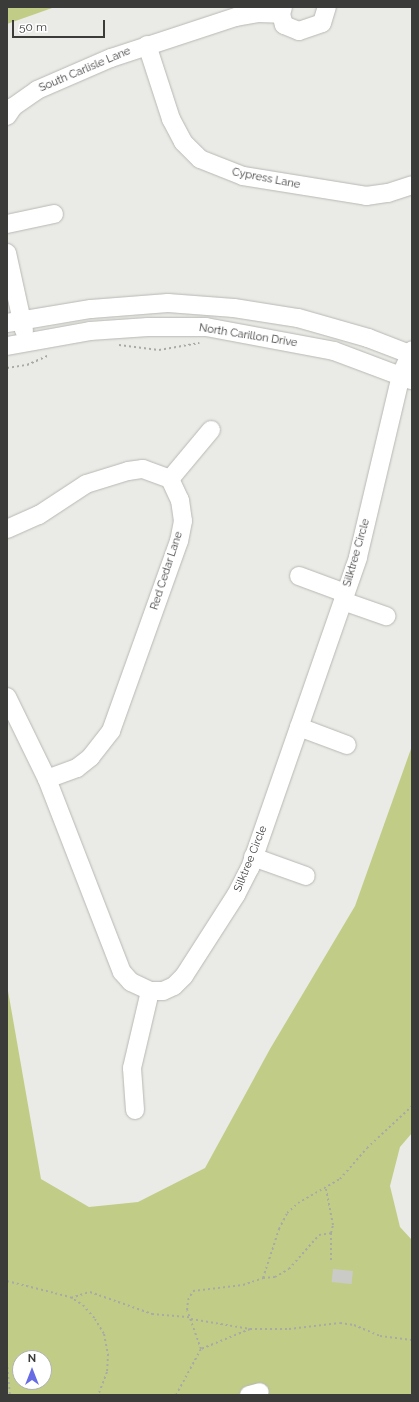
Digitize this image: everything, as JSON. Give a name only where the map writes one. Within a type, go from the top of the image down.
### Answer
[{"type":"street","points":[[282,11],[284,25],[299,31],[322,23],[327,7]]},
{"type":"street","name":"South Carlisle Lane","points":[[7,116],[13,107],[37,90],[147,45],[236,17],[282,11]]},
{"type":"street","name":"Cypress Lane","points":[[147,45],[171,119],[183,142],[200,159],[243,176],[366,196],[388,193],[412,185]]},
{"type":"street","points":[[7,224],[54,214]]},
{"type":"street","points":[[7,253],[14,321],[26,341]]},
{"type":"street","name":"North Carillon Drive","points":[[14,321],[168,303],[234,308],[298,318],[368,338],[411,353]]},
{"type":"street","name":"North Carillon Drive","points":[[7,346],[26,341],[148,327],[206,327],[334,351],[407,378]]},
{"type":"street","name":"Silktree Circle","points":[[150,991],[163,991],[184,976],[236,895],[254,857],[360,549],[407,378],[411,353]]},
{"type":"street","points":[[7,529],[39,515],[86,484],[128,471],[143,469],[170,479],[211,430]]},
{"type":"street","name":"Red Cedar Lane","points":[[47,779],[77,768],[91,757],[111,731],[179,541],[183,521],[180,500],[170,479]]},
{"type":"street","points":[[299,576],[386,616]]},
{"type":"street","points":[[7,697],[14,727],[47,779],[122,972],[131,982],[150,991],[132,1068],[135,1110]]},
{"type":"street","points":[[299,727],[347,745]]},
{"type":"street","points":[[254,857],[306,876]]},
{"type":"path","points":[[115,345],[158,350],[204,343]]},
{"type":"path","points":[[7,368],[27,365],[53,354]]},
{"type":"path","points":[[263,1278],[279,1229],[288,1213],[298,1203],[326,1189],[340,1179],[367,1148],[412,1106]]},
{"type":"path","points":[[326,1189],[331,1209],[331,1263]]},
{"type":"path","points":[[201,1349],[190,1318],[188,1300],[193,1291],[243,1285],[263,1278],[275,1277],[289,1269],[319,1235],[331,1232]]},
{"type":"path","points":[[7,1282],[71,1298],[83,1305],[104,1334],[107,1372],[98,1395]]},
{"type":"path","points":[[71,1298],[90,1292],[152,1314],[190,1318],[250,1329],[289,1329],[340,1323],[387,1337],[412,1340]]},
{"type":"path","points":[[176,1395],[201,1349],[250,1329]]},
{"type":"path","points":[[7,1362],[10,1395]]},
{"type":"green space","points":[[7,7],[55,7],[7,24]]},
{"type":"green space","points":[[412,746],[412,1133],[400,1147],[390,1186],[400,1227],[412,1240],[412,1395],[7,1395],[7,985],[41,1179],[89,1207],[138,1202],[205,1168],[270,1049],[355,906]]},
{"type":"building","points":[[333,1269],[353,1271],[352,1284],[332,1282]]}]
